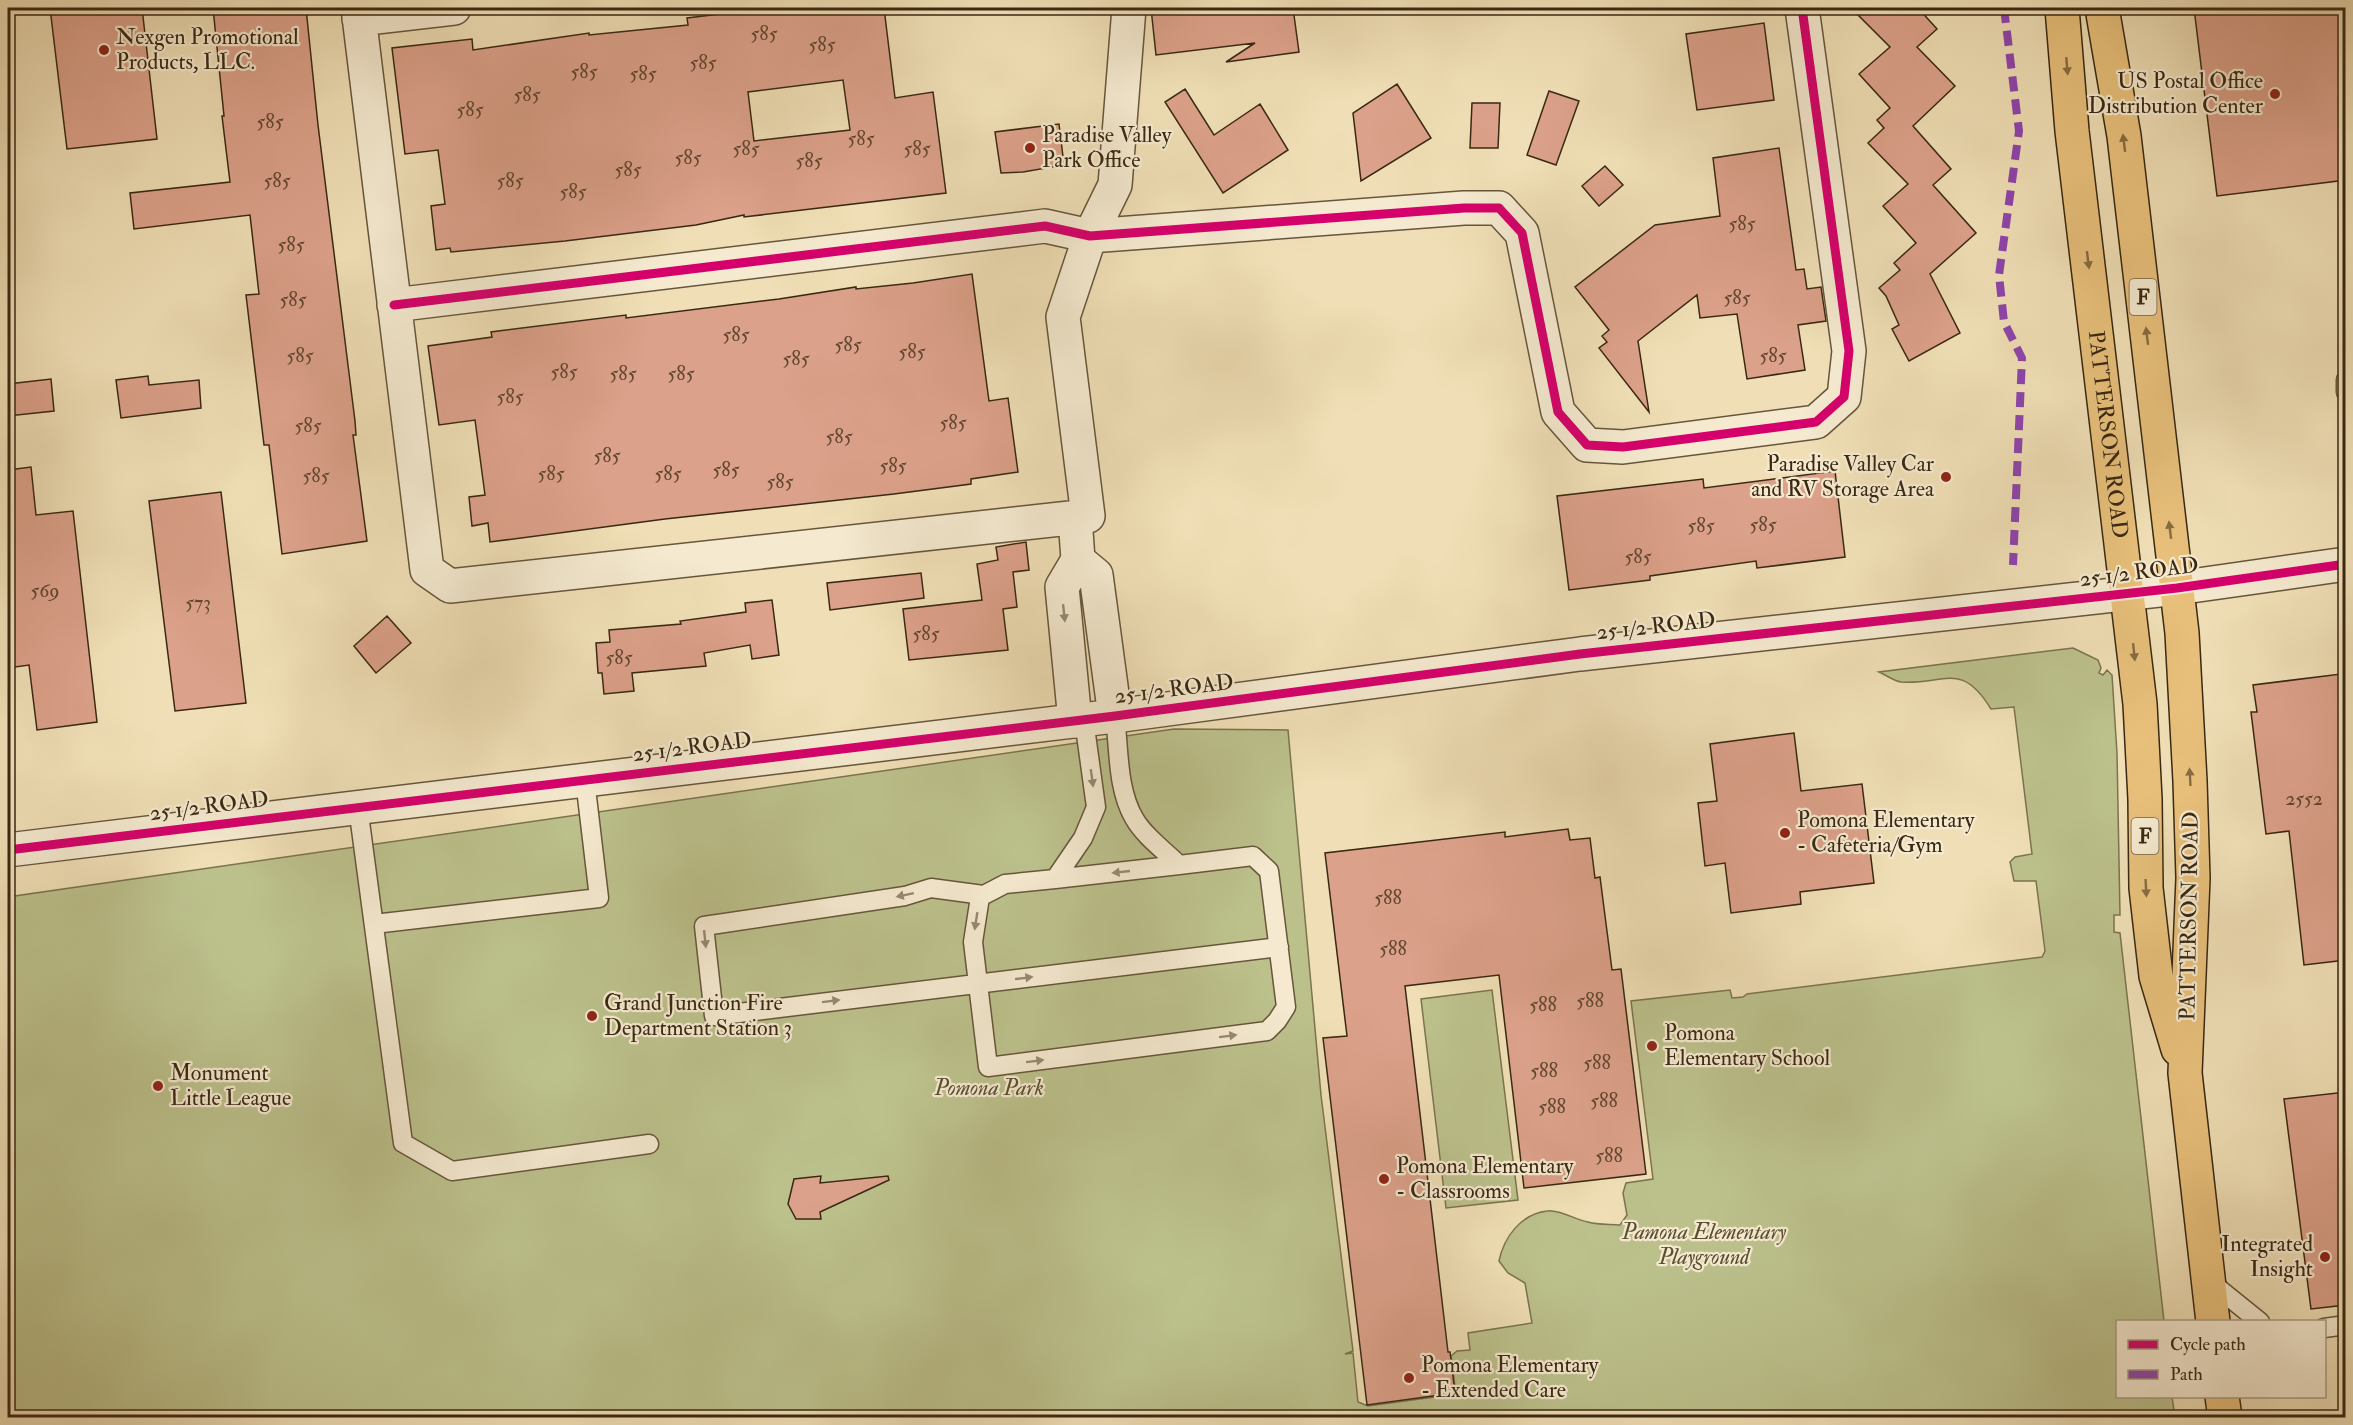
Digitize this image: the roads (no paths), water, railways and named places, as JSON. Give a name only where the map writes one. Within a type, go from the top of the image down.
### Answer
[{"type":"main road","name":"PATTERSON ROAD","points":[[2062,8],[2072,131],[2140,704],[2145,799],[2145,888],[2156,976],[2185,1073]]},
{"type":"main road","name":"PATTERSON ROAD","points":[[2102,8],[2124,136],[2182,633],[2193,878],[2185,1073],[2213,1320]]},
{"type":"main road","points":[[2222,1398],[2225,1418]]},
{"type":"street","points":[[454,8],[358,13],[427,570],[450,586],[1088,516],[1063,317],[1090,236],[1114,185],[1129,8]]},
{"type":"street","points":[[394,304],[1045,226],[1090,236],[1464,208],[1499,208],[1522,233],[1558,412],[1587,445],[1623,447],[1816,422],[1844,397],[1849,351],[1802,8]]},
{"type":"street","points":[[1075,517],[1078,560],[1062,587],[1091,719]]},
{"type":"street","name":"25 1/2 ROAD","points":[[8,850],[1091,719],[1580,654],[2127,594],[2346,564]]},
{"type":"lane","points":[[2346,380],[2346,392]]},
{"type":"lane","points":[[1091,719],[1134,818],[1179,866]]},
{"type":"lane","points":[[1055,879],[1083,838],[1096,807],[1091,719]]},
{"type":"lane","points":[[374,924],[599,898],[585,780]]},
{"type":"lane","points":[[358,807],[403,1143],[452,1171],[649,1144]]},
{"type":"lane","points":[[1253,856],[1269,872],[1286,1007],[1277,1021],[1267,1031],[988,1067],[973,942],[980,897],[1005,884],[1179,866],[1253,856]]},
{"type":"lane","points":[[983,895],[931,888],[905,896],[704,926],[714,1016],[1279,947]]},
{"type":"lane","points":[[2208,1280],[2258,1320]]},
{"type":"lane","points":[[2326,1328],[2346,1325]]},
{"type":"place","name":"Nexgen Promotional Products, LLC.","points":[[104,50]]},
{"type":"place","name":"US Postal Office Distribution Center","points":[[2275,94]]},
{"type":"place","name":"Paradise Valley Park Office","points":[[1030,148]]},
{"type":"place","name":"Paradise Valley Car and RV Storage Area","points":[[1946,477]]},
{"type":"place","name":"Pomona Elementary - Cafeteria/Gym","points":[[1785,833]]},
{"type":"place","name":"Grand Junction Fire Department Station 3","points":[[592,1016]]},
{"type":"place","name":"Pomona Elementary School","points":[[1652,1046]]},
{"type":"place","name":"Monument Little League","points":[[158,1086]]},
{"type":"place","name":"Pomona Elementary - Classrooms","points":[[1384,1179]]},
{"type":"place","name":"Integrated Insight","points":[[2325,1257]]},
{"type":"place","name":"Pomona Elementary - Extended Care","points":[[1409,1378]]},
{"type":"park label","name":"Pomona Park","points":[[989,1088]]},
{"type":"park label","name":"Pamona Elementary Playground","points":[[1704,1244]]}]
